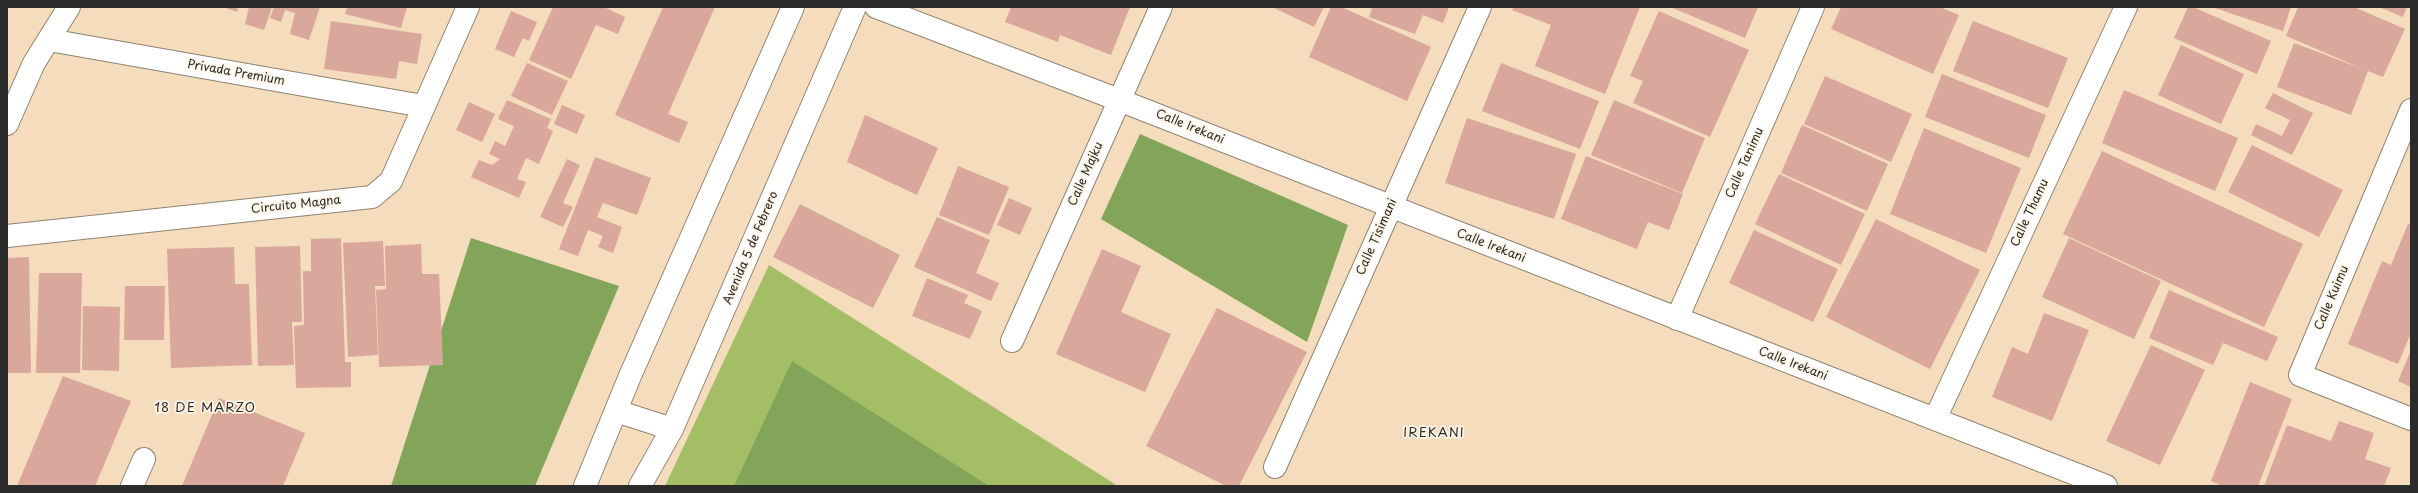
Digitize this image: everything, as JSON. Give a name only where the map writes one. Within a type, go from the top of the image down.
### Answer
[{"type":"street","points":[[7,124],[34,63],[69,7]]},
{"type":"street","name":"Circuito Magna","points":[[7,236],[372,197],[391,180],[468,7]]},
{"type":"street","points":[[585,486],[616,411],[793,7]]},
{"type":"street","name":"Avenida 5 de Febrero","points":[[640,486],[672,428],[855,7]]},
{"type":"street","name":"Calle Irekani","points":[[876,7],[1119,100],[1935,419],[2072,480],[2106,486]]},
{"type":"street","name":"Calle Majku","points":[[1012,341],[1161,7]]},
{"type":"street","name":"Calle Tisimani","points":[[1274,467],[1480,7]]},
{"type":"street","name":"Calle Tanimu","points":[[1678,319],[1813,7]]},
{"type":"street","name":"Calle Thamu","points":[[1935,419],[2126,7]]},
{"type":"street","name":"Privada Premium","points":[[49,40],[423,106]]},
{"type":"street","name":"Calle Kuimu","points":[[2411,110],[2300,374],[2411,419]]},
{"type":"street","points":[[616,411],[672,428]]},
{"type":"street","points":[[132,486],[144,459]]},
{"type":"green space","points":[[1140,134],[1348,225],[1307,342],[1101,219]]},
{"type":"green space","points":[[471,238],[619,286],[535,486],[391,486]]},
{"type":"green space","points":[[769,265],[1118,486],[665,486]]},
{"type":"green space","points":[[792,361],[989,486],[734,486]]},
{"type":"building","points":[[223,7],[238,7],[237,12]]},
{"type":"building","points":[[249,7],[272,7],[264,30],[245,24]]},
{"type":"building","points":[[274,7],[320,7],[309,40],[290,34],[295,13],[285,10],[281,22],[270,18]]},
{"type":"building","points":[[347,7],[407,7],[401,28],[345,14]]},
{"type":"building","points":[[553,7],[604,7],[625,17],[618,34],[596,25],[571,79],[529,60]]},
{"type":"building","points":[[663,7],[715,7],[668,114],[688,122],[679,143],[615,115]]},
{"type":"building","points":[[1011,7],[1130,7],[1111,55],[1060,35],[1058,42],[1005,22]]},
{"type":"building","points":[[1272,7],[1324,7],[1314,27]]},
{"type":"building","points":[[1331,7],[1341,7],[1431,47],[1407,101],[1309,57]]},
{"type":"building","points":[[1368,7],[1449,7],[1443,23],[1423,15],[1415,34],[1369,17],[1372,9]]},
{"type":"building","points":[[1514,7],[1640,7],[1605,94],[1535,66],[1551,25],[1512,10]]},
{"type":"building","points":[[1670,7],[1758,7],[1745,38]]},
{"type":"building","points":[[1841,7],[1940,7],[1959,15],[1933,74],[1831,29]]},
{"type":"building","points":[[2188,7],[2193,7],[2271,41],[2257,74],[2174,38]]},
{"type":"building","points":[[2212,7],[2291,7],[2283,31]]},
{"type":"building","points":[[2298,7],[2354,7],[2405,29],[2383,77],[2368,71],[2351,115],[2277,87],[2294,43],[2363,69],[2286,36]]},
{"type":"building","points":[[2379,7],[2407,7],[2403,17]]},
{"type":"building","points":[[511,11],[537,22],[529,41],[523,38],[514,57],[495,49]]},
{"type":"building","points":[[1659,11],[1749,50],[1710,137],[1633,103],[1643,81],[1630,76]]},
{"type":"building","points":[[331,21],[422,34],[417,64],[399,61],[396,79],[324,69]]},
{"type":"building","points":[[1973,21],[2068,58],[2048,108],[1953,71]]},
{"type":"building","points":[[2181,45],[2244,74],[2221,124],[2158,95]]},
{"type":"building","points":[[527,63],[568,81],[552,115],[511,96]]},
{"type":"building","points":[[1501,63],[1599,101],[1580,149],[1482,111]]},
{"type":"building","points":[[1942,74],[2046,115],[2029,158],[1925,117]]},
{"type":"building","points":[[1825,76],[1912,114],[1891,162],[1804,124]]},
{"type":"building","points":[[2124,90],[2238,138],[2215,191],[2102,143]]},
{"type":"building","points":[[2273,93],[2313,113],[2292,155],[2251,135],[2256,124],[2282,136],[2290,120],[2265,108]]},
{"type":"building","points":[[507,100],[551,119],[547,128],[553,131],[539,164],[526,158],[517,179],[526,182],[519,198],[471,177],[479,160],[492,165],[500,159],[489,154],[495,141],[505,146],[514,126],[498,119]]},
{"type":"building","points":[[1614,100],[1705,138],[1682,193],[1591,155]]},
{"type":"building","points":[[469,102],[495,114],[482,142],[456,130]]},
{"type":"building","points":[[562,105],[585,115],[577,134],[554,124]]},
{"type":"building","points":[[865,115],[938,148],[917,195],[847,162]]},
{"type":"building","points":[[1467,118],[1576,154],[1554,219],[1445,183]]},
{"type":"building","points":[[1802,125],[1888,164],[1867,211],[1781,173]]},
{"type":"building","points":[[1924,128],[2021,168],[1986,253],[1890,214]]},
{"type":"building","points":[[2252,145],[2343,190],[2319,237],[2228,192]]},
{"type":"building","points":[[2102,151],[2303,244],[2264,327],[2063,234]]},
{"type":"building","points":[[1586,156],[1683,194],[1669,230],[1648,222],[1637,249],[1561,219]]},
{"type":"building","points":[[595,157],[651,178],[637,215],[603,203],[597,217],[622,227],[613,253],[598,247],[603,236],[588,230],[578,256],[559,249]]},
{"type":"building","points":[[567,159],[580,165],[563,203],[573,207],[563,227],[540,217]]},
{"type":"building","points":[[958,166],[1009,187],[989,235],[939,215]]},
{"type":"building","points":[[1779,174],[1865,214],[1841,265],[1755,224]]},
{"type":"building","points":[[1009,198],[1032,208],[1020,235],[997,225]]},
{"type":"building","points":[[800,204],[900,255],[873,308],[773,257]]},
{"type":"building","points":[[937,217],[990,240],[976,273],[999,283],[991,301],[914,267]]},
{"type":"building","points":[[1876,219],[1980,270],[1930,369],[1826,317]]},
{"type":"building","points":[[2408,224],[2411,225],[2411,333],[2398,364],[2348,344],[2382,261],[2391,265]]},
{"type":"building","points":[[1754,230],[1838,269],[1813,322],[1729,283]]},
{"type":"building","points":[[341,238],[345,362],[351,362],[351,387],[296,388],[294,326],[304,325],[303,271],[311,271],[311,239]]},
{"type":"building","points":[[2069,238],[2161,281],[2134,339],[2042,297]]},
{"type":"building","points":[[383,241],[385,286],[375,286],[378,355],[348,357],[343,243]]},
{"type":"building","points":[[421,244],[422,274],[439,274],[443,365],[379,367],[376,290],[386,289],[385,246]]},
{"type":"building","points":[[300,246],[302,322],[292,322],[294,365],[258,366],[255,247]]},
{"type":"building","points":[[234,247],[235,284],[249,284],[252,365],[171,368],[167,249]]},
{"type":"building","points":[[1102,249],[1141,266],[1121,312],[1171,334],[1145,392],[1056,354]]},
{"type":"building","points":[[29,257],[31,373],[7,373],[7,258]]},
{"type":"building","points":[[39,273],[82,273],[80,373],[36,373]]},
{"type":"building","points":[[927,278],[968,295],[964,303],[982,311],[970,339],[912,316]]},
{"type":"building","points":[[125,286],[165,286],[164,340],[124,340]]},
{"type":"building","points":[[2169,290],[2278,337],[2267,361],[2223,343],[2213,365],[2149,338]]},
{"type":"building","points":[[83,306],[120,307],[119,371],[82,370]]},
{"type":"building","points":[[1217,308],[1307,352],[1239,486],[1226,486],[1146,446]]},
{"type":"building","points":[[2044,313],[2089,330],[2052,421],[1992,397],[2012,347],[2028,354]]},
{"type":"building","points":[[2151,345],[2205,370],[2160,465],[2106,441]]},
{"type":"building","points":[[2411,350],[2411,387],[2398,381]]},
{"type":"building","points":[[63,376],[131,401],[95,486],[17,486]]},
{"type":"building","points":[[2250,382],[2292,399],[2258,486],[2223,486],[2211,481]]},
{"type":"building","points":[[219,398],[305,433],[283,486],[182,486]]},
{"type":"building","points":[[2339,421],[2374,433],[2365,459],[2391,468],[2384,486],[2264,486],[2287,425],[2331,441]]},
{"type":"district","name":"18 DE MARZO","points":[[205,408]]},
{"type":"district","name":"IREKANI","points":[[1434,433]]}]
